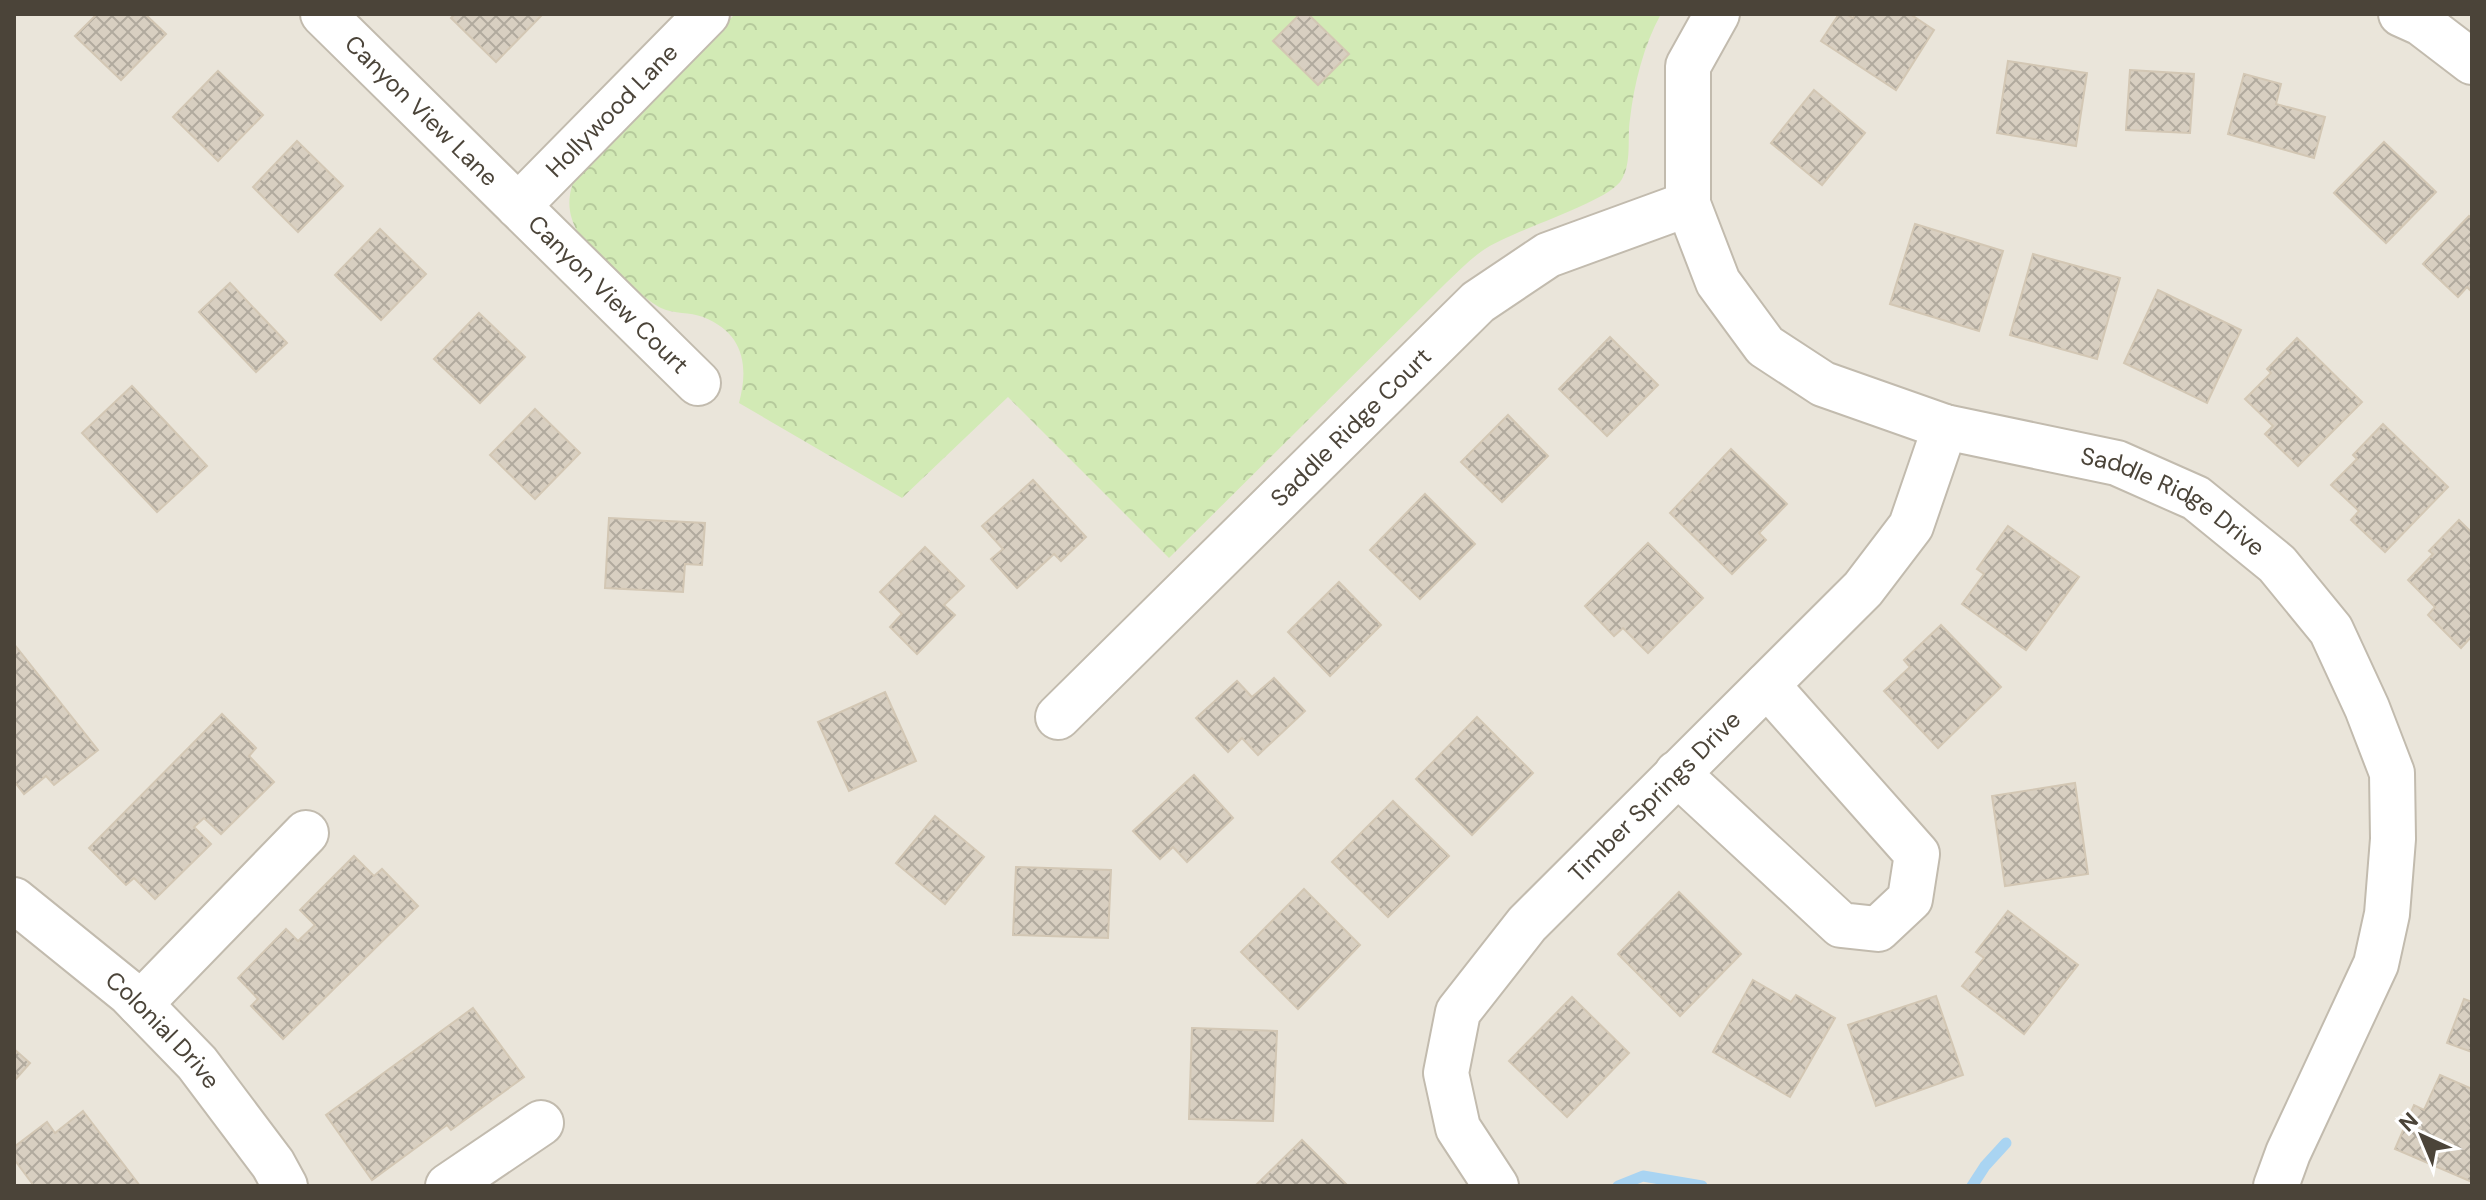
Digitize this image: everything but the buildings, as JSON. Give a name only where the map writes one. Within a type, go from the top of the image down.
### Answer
[{"type":"street","name":"Canyon View Lane","points":[[323,14],[518,206]]},
{"type":"street","name":"Hollywood Lane","points":[[518,206],[707,14]]},
{"type":"street","name":"Saddle Ridge Drive","points":[[1717,14],[1688,66],[1688,204],[1718,282],[1765,346],[1823,384],[1945,427],[2117,463],[2196,498],[2277,564],[2331,630],[2367,708],[2392,773],[2393,839],[2387,914],[2376,964],[2288,1153],[2276,1186]]},
{"type":"street","points":[[2401,14],[2421,23],[2472,62]]},
{"type":"street","name":"Saddle Ridge Court","points":[[1058,717],[1478,302],[1548,255],[1688,204]]},
{"type":"street","name":"Canyon View Court","points":[[518,206],[698,383]]},
{"type":"street","name":"Timber Springs Drive","points":[[1496,1186],[1458,1128],[1446,1073],[1458,1012],[1527,924],[1863,589],[1911,526],[1945,427]]},
{"type":"street","points":[[1677,773],[1841,925],[1878,929],[1910,899],[1917,854],[1767,685]]},
{"type":"street","points":[[140,1004],[306,833]]},
{"type":"street","name":"Colonial Drive","points":[[14,900],[140,1004],[197,1063],[273,1164],[285,1186]]},
{"type":"street","points":[[448,1186],[541,1123]]},
{"type":"shaded area","points":[[14,14],[2472,14],[2472,1186],[14,1186]]},
{"type":"green space","points":[[735,14],[1661,14],[1637,78],[1627,165],[1622,179],[1599,197],[1496,243],[1473,258],[1169,558],[1008,397],[902,498],[739,403],[743,364],[735,341],[727,332],[703,317],[666,310],[653,303],[618,274],[579,234],[569,206],[576,175]]},
{"type":"waterway","points":[[1972,1186],[2006,1143]]},
{"type":"waterway","points":[[1618,1186],[1643,1176],[1702,1186]]}]
